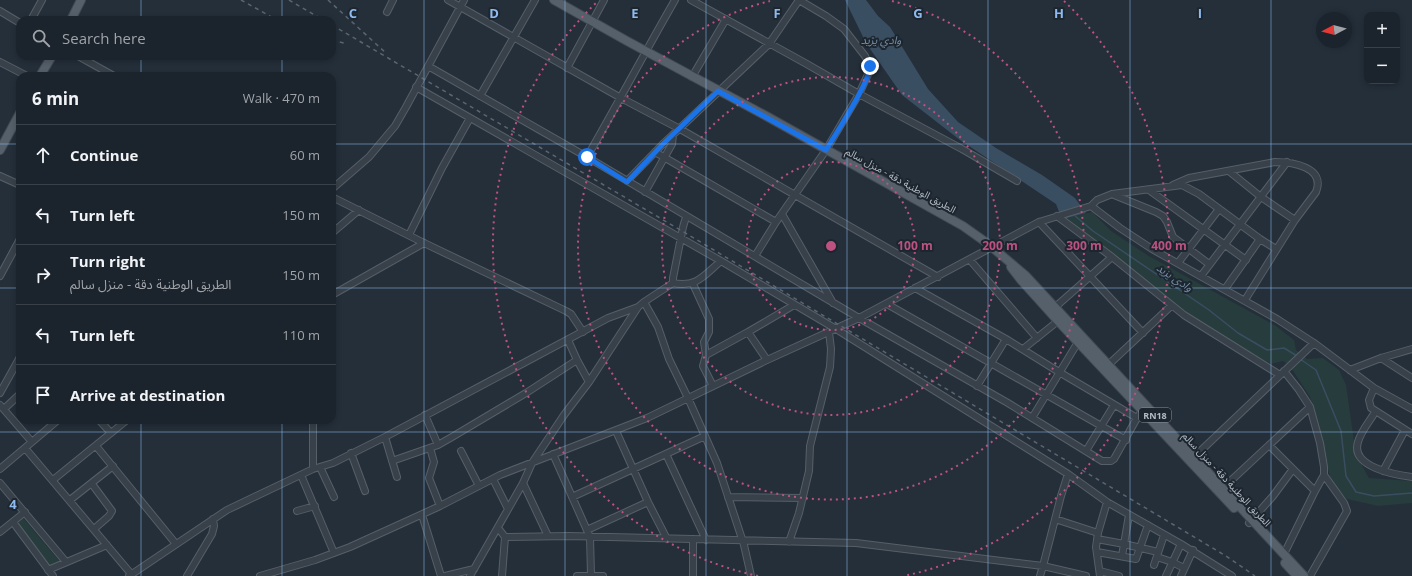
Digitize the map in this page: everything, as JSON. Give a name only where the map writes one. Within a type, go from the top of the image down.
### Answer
[{"type":"main road","points":[[73,16],[81,0]]},
{"type":"main road","name":"الطريق الوطنية دقة - منزل سالم","points":[[554,0],[963,226],[993,247],[1025,275],[1052,310],[1250,522],[1297,576]]},
{"type":"main road","points":[[42,72],[50,60]]},
{"type":"main road","points":[[0,150],[2,140],[16,119]]},
{"type":"main road","name":"الطريق الوطنية دقة - منزل سالم","points":[[1052,310],[1058,321],[1078,342],[1106,367]]},
{"type":"main road","name":"الطريق الوطنية دقة - منزل سالم","points":[[1192,460],[1223,488],[1250,522],[1284,554],[1304,576]]},
{"type":"street","points":[[33,16],[42,0]]},
{"type":"street","points":[[387,12],[394,0]]},
{"type":"street","points":[[448,0],[567,68],[680,129],[795,194],[938,277]]},
{"type":"street","points":[[336,186],[369,157],[388,136],[406,107],[464,0]]},
{"type":"street","points":[[480,96],[537,0]]},
{"type":"street","points":[[567,68],[604,0]]},
{"type":"street","points":[[587,157],[675,0]]},
{"type":"street","points":[[691,0],[859,94],[962,149],[1017,181]]},
{"type":"street","points":[[627,182],[655,152],[769,44],[799,0],[844,29],[865,56],[870,70],[859,94],[826,150],[776,222],[755,256]]},
{"type":"street","points":[[0,11],[16,21]]},
{"type":"street","points":[[692,76],[726,19]]},
{"type":"street","points":[[85,60],[106,72]]},
{"type":"street","points":[[0,62],[19,72]]},
{"type":"street","points":[[428,66],[587,157],[833,303],[1008,403],[1102,461],[1111,461],[1114,459],[1144,408]]},
{"type":"street","points":[[416,87],[721,261],[836,329],[1068,474],[1107,502],[1193,550],[1232,576]]},
{"type":"street","points":[[409,235],[442,168],[470,118]]},
{"type":"street","points":[[645,192],[672,144],[673,135]]},
{"type":"street","points":[[655,152],[776,222]]},
{"type":"street","points":[[1173,186],[1189,178],[1230,172],[1275,162],[1288,162],[1302,166],[1311,170],[1315,175],[1318,187],[1316,192],[1294,220],[1245,300]]},
{"type":"street","points":[[1200,276],[1288,162]]},
{"type":"street","points":[[1230,172],[1261,197],[1294,220]]},
{"type":"street","points":[[0,176],[16,183]]},
{"type":"street","points":[[260,576],[271,574],[350,547],[440,506],[493,479],[647,418],[887,304],[1039,222],[1088,207],[1097,200],[1112,194],[1182,185],[1199,194],[1276,249]]},
{"type":"street","points":[[1149,190],[1246,260]]},
{"type":"street","points":[[1112,194],[1162,216],[1167,222],[1173,237],[1209,264]]},
{"type":"street","points":[[336,198],[424,243],[566,311],[571,314],[583,332]]},
{"type":"street","points":[[1088,207],[1152,249],[1245,300],[1314,343],[1374,388],[1412,407]]},
{"type":"street","points":[[1178,263],[1219,209]]},
{"type":"street","points":[[336,230],[359,210]]},
{"type":"street","points":[[782,214],[833,303]]},
{"type":"street","points":[[1058,216],[1112,257],[1171,306],[1184,315],[1284,371],[1299,390],[1310,407],[1320,443],[1324,475],[1314,491],[1284,554]]},
{"type":"street","points":[[673,283],[680,238],[686,217]]},
{"type":"street","points":[[1039,222],[1143,333]]},
{"type":"street","points":[[1225,289],[1260,239]]},
{"type":"street","points":[[336,293],[424,243]]},
{"type":"street","points":[[0,276],[16,246]]},
{"type":"street","points":[[1052,310],[1112,257]]},
{"type":"street","points":[[970,260],[1037,338]]},
{"type":"street","points":[[470,576],[523,483],[532,463],[564,415],[589,382],[638,307],[673,283],[682,285],[693,284],[721,261]]},
{"type":"street","points":[[693,284],[710,320],[710,328],[704,342],[706,355],[703,366],[713,386]]},
{"type":"street","points":[[915,288],[1006,339],[1137,418]]},
{"type":"street","points":[[644,302],[658,326],[669,359],[717,463],[746,551],[751,576]]},
{"type":"street","points":[[706,355],[794,304]]},
{"type":"street","points":[[887,304],[1100,427],[1126,440]]},
{"type":"street","points":[[1106,367],[1171,306]]},
{"type":"street","points":[[25,448],[94,529],[130,575],[227,510],[384,437],[614,316],[638,307]]},
{"type":"street","points":[[1023,349],[1058,321]]},
{"type":"street","points":[[748,332],[767,360]]},
{"type":"street","points":[[789,542],[803,498],[809,471],[810,446],[830,367],[831,350],[829,332]]},
{"type":"street","points":[[977,386],[1006,339]]},
{"type":"street","points":[[568,340],[576,360],[589,382]]},
{"type":"street","points":[[1032,418],[1078,342]]},
{"type":"street","points":[[1192,460],[1314,343]]},
{"type":"street","points":[[1350,370],[1381,358],[1412,349]]},
{"type":"street","points":[[1381,358],[1412,378]]},
{"type":"street","points":[[392,461],[438,445],[526,393],[576,360]]},
{"type":"street","points":[[0,393],[16,364]]},
{"type":"street","points":[[1374,388],[1369,400],[1371,408],[1412,434]]},
{"type":"street","points":[[16,397],[2,407],[16,423]]},
{"type":"street","points":[[1086,451],[1114,405]]},
{"type":"street","points":[[1223,488],[1310,407]]},
{"type":"street","points":[[1376,412],[1361,436],[1357,448],[1358,454],[1373,467],[1383,471],[1412,477]]},
{"type":"street","points":[[425,415],[438,445]]},
{"type":"street","points":[[17,424],[32,442]]},
{"type":"street","points":[[0,469],[53,424]]},
{"type":"street","points":[[103,424],[111,433]]},
{"type":"street","points":[[53,480],[122,424]]},
{"type":"street","points":[[313,424],[316,468],[334,497]]},
{"type":"street","points":[[1383,471],[1405,430]]},
{"type":"street","points":[[616,431],[648,502],[667,539]]},
{"type":"street","points":[[572,497],[705,436]]},
{"type":"street","points":[[384,437],[397,477]]},
{"type":"street","points":[[1269,445],[1314,491]]},
{"type":"street","points":[[96,446],[176,544]]},
{"type":"street","points":[[430,448],[434,462],[429,478],[440,506]]},
{"type":"street","points":[[461,451],[479,486]]},
{"type":"street","points":[[351,453],[365,491]]},
{"type":"street","points":[[553,454],[590,537],[591,575]]},
{"type":"street","points":[[666,454],[706,540]]},
{"type":"street","points":[[70,500],[113,466]]},
{"type":"street","points":[[1250,522],[1273,496],[1293,469]]},
{"type":"street","points":[[1040,576],[1068,474]]},
{"type":"street","points":[[301,475],[334,553]]},
{"type":"street","points":[[1310,576],[1347,511],[1344,503],[1324,475]]},
{"type":"street","points":[[493,479],[508,509]]},
{"type":"street","points":[[0,483],[66,562]]},
{"type":"street","points":[[523,483],[548,536]]},
{"type":"street","points":[[92,484],[112,511],[110,516],[94,529]]},
{"type":"street","points":[[728,497],[803,498]]},
{"type":"street","points":[[587,530],[648,502]]},
{"type":"street","points":[[1107,502],[1097,536],[1097,552],[1100,573],[1119,576]]},
{"type":"street","points":[[297,511],[315,506]]},
{"type":"street","points":[[0,532],[25,512]]},
{"type":"street","points":[[422,514],[440,576]]},
{"type":"street","points":[[1122,556],[1129,515]]},
{"type":"street","points":[[187,576],[212,534],[214,526],[213,519]]},
{"type":"street","points":[[1055,519],[1097,536],[1157,554],[1184,568]]},
{"type":"street","points":[[13,522],[53,576]]},
{"type":"street","points":[[1097,552],[1136,559],[1148,525]]},
{"type":"street","points":[[498,528],[505,536],[502,576]]},
{"type":"street","points":[[1154,565],[1164,534]]},
{"type":"street","points":[[505,536],[856,543],[1042,566],[1086,576]]},
{"type":"street","points":[[693,540],[693,576]]},
{"type":"street","points":[[1166,576],[1182,544]]},
{"type":"street","points":[[48,570],[107,545]]},
{"type":"street","points":[[1181,576],[1193,550]]},
{"type":"street","points":[[445,576],[474,569]]},
{"type":"street","points":[[577,576],[603,576]]},
{"type":"green space","points":[[1092,212],[1111,231],[1147,255],[1276,326],[1294,340],[1296,350],[1307,359],[1323,358],[1339,370],[1346,385],[1356,455],[1369,478],[1412,481],[1412,503],[1378,506],[1347,499],[1332,485],[1310,397],[1290,366],[1283,361],[1271,364],[1231,343],[1185,313],[1067,218]]},
{"type":"green space","points":[[23,518],[61,563],[48,568],[16,524]]},
{"type":"water","name":"وادي يزيد","points":[[845,0],[866,0],[878,16],[890,27],[928,89],[958,122],[996,148],[1042,175],[1075,198],[1086,213],[1067,218],[1061,217],[1056,204],[960,140],[902,95],[866,43]]},
{"type":"waterway","name":"وادي يزيد","points":[[1074,215],[1093,231],[1209,310],[1238,333],[1267,350],[1284,348],[1297,356]]},
{"type":"waterway","name":"وادي يزيد","points":[[1300,359],[1316,370],[1341,431],[1346,476],[1356,492],[1374,496],[1412,493]]},
{"type":"railway","points":[[241,0],[270,16]]},
{"type":"railway","points":[[289,0],[316,16]]},
{"type":"railway","points":[[328,0],[387,54]]},
{"type":"railway","points":[[336,27],[682,231],[1226,556],[1255,576]]},
{"type":"railway","points":[[336,41],[344,43]]},
{"type":"route","points":[[587,157],[627,182],[655,152],[718,91],[737,100],[826,150],[869,75],[870,66]]}]
